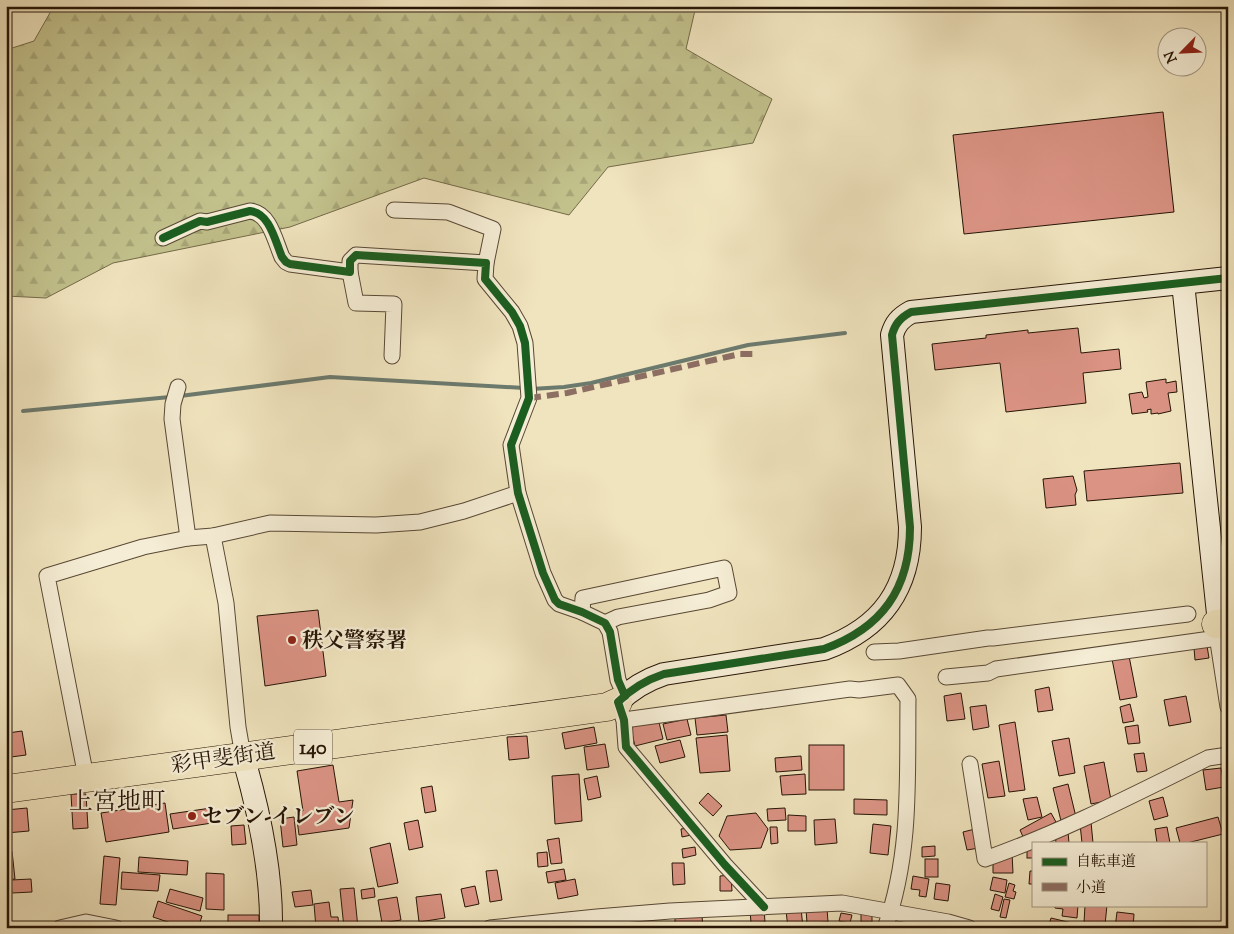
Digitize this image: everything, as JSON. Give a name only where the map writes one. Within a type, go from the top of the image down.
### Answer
[{"type":"highway","name":"彩甲斐街道","points":[[6,789],[622,706]]},
{"type":"street","points":[[394,210],[448,212],[493,229],[486,262],[485,279],[512,312],[520,326],[525,343],[530,398],[511,445],[518,493],[543,573],[555,600],[564,607],[582,612],[605,623],[610,632],[622,706],[626,747],[725,865],[764,907]]},
{"type":"street","points":[[163,238],[200,221],[207,222],[238,212],[257,212],[266,220],[286,262],[350,272]]},
{"type":"street","points":[[392,356],[394,304],[356,303],[350,272],[350,260],[356,255],[486,262]]},
{"type":"street","points":[[622,706],[644,682],[664,674],[804,654],[844,642],[861,632],[888,605],[903,574],[910,546],[910,527],[892,335],[894,326],[902,316],[910,312],[1228,278]]},
{"type":"street","points":[[1183,283],[1228,706]]},
{"type":"street","points":[[178,387],[173,404],[172,419],[188,538]]},
{"type":"street","points":[[86,777],[47,576],[143,547],[188,538],[213,536],[270,523],[376,525],[420,522],[464,511],[518,493]]},
{"type":"street","points":[[213,536],[226,603],[238,727],[268,868],[271,928]]},
{"type":"street","points":[[582,612],[583,598],[724,568],[729,593],[709,600],[618,617],[605,623]]},
{"type":"street","points":[[874,652],[899,651],[988,638],[1188,614]]},
{"type":"street","points":[[946,677],[988,674],[996,668],[1220,627]]},
{"type":"street","points":[[622,706],[850,689],[859,690],[898,685],[908,699],[906,823],[902,868],[891,913],[885,928]]},
{"type":"street","points":[[970,764],[986,859],[1082,820],[1208,758],[1228,756]]},
{"type":"street","points":[[490,928],[598,922],[764,907],[842,903],[948,922],[969,928]]},
{"type":"street","points":[[60,928],[86,922],[116,928]]},
{"type":"green space","points":[[56,6],[696,6],[686,49],[772,99],[753,143],[608,167],[569,215],[424,178],[290,227],[113,263],[46,298],[6,296],[6,50],[34,41],[51,11]]},
{"type":"building","points":[[1163,112],[1174,212],[964,234],[953,135]]},
{"type":"building","points":[[1078,328],[1081,353],[1119,349],[1121,369],[1083,373],[1086,403],[1006,412],[1000,363],[935,370],[932,344],[986,338],[986,335],[1028,330],[1028,333]]},
{"type":"building","points":[[1166,379],[1166,383],[1176,381],[1177,392],[1168,393],[1171,411],[1151,414],[1151,409],[1147,410],[1148,412],[1132,414],[1129,394],[1142,392],[1144,398],[1148,397],[1146,382]]},
{"type":"building","points":[[1180,463],[1183,493],[1087,501],[1084,471]]},
{"type":"building","points":[[1073,476],[1077,490],[1075,495],[1076,505],[1046,508],[1043,479]]},
{"type":"building","points":[[318,610],[326,676],[265,686],[257,616]]},
{"type":"building","points":[[1207,646],[1209,658],[1195,660],[1194,648]]},
{"type":"building","points":[[1129,656],[1137,697],[1120,700],[1112,659]]},
{"type":"building","points":[[1049,687],[1053,710],[1038,712],[1035,690]]},
{"type":"building","points":[[961,693],[965,719],[947,721],[944,696]]},
{"type":"building","points":[[1186,696],[1191,722],[1169,726],[1164,700]]},
{"type":"building","points":[[1130,704],[1134,721],[1123,723],[1120,707]]},
{"type":"building","points":[[986,705],[989,727],[973,730],[970,707]]},
{"type":"building","points":[[726,715],[728,732],[697,735],[695,718]]},
{"type":"building","points":[[658,718],[663,739],[635,746],[630,725]]},
{"type":"building","points":[[687,719],[691,735],[667,740],[663,724]]},
{"type":"building","points":[[1015,722],[1025,790],[1009,792],[999,725]]},
{"type":"building","points":[[1138,725],[1140,743],[1128,744],[1125,727]]},
{"type":"building","points":[[594,727],[597,743],[565,749],[562,733]]},
{"type":"building","points":[[22,731],[26,755],[11,757],[8,733]]},
{"type":"building","points":[[727,735],[730,771],[700,773],[696,738]]},
{"type":"building","points":[[527,736],[529,758],[509,760],[507,737]]},
{"type":"building","points":[[1069,738],[1075,773],[1059,776],[1052,741]]},
{"type":"building","points":[[680,740],[685,757],[660,763],[655,746]]},
{"type":"building","points":[[605,744],[609,767],[587,770],[584,747]]},
{"type":"building","points":[[809,745],[844,745],[844,790],[809,790]]},
{"type":"building","points":[[1144,753],[1147,771],[1137,772],[1134,754]]},
{"type":"building","points":[[801,756],[802,770],[776,772],[775,758]]},
{"type":"building","points":[[999,761],[1005,796],[988,798],[982,764]]},
{"type":"building","points":[[1104,762],[1111,800],[1091,804],[1084,766]]},
{"type":"building","points":[[333,765],[339,802],[353,800],[349,828],[299,835],[296,812],[303,811],[297,771]]},
{"type":"building","points":[[1221,768],[1224,787],[1206,790],[1203,770]]},
{"type":"building","points":[[579,774],[582,821],[555,824],[552,776]]},
{"type":"building","points":[[805,774],[806,794],[782,795],[780,776]]},
{"type":"building","points":[[597,776],[601,797],[588,800],[584,779]]},
{"type":"building","points":[[1068,784],[1076,817],[1061,821],[1053,788]]},
{"type":"building","points":[[432,786],[436,811],[425,813],[421,788]]},
{"type":"building","points":[[708,793],[722,806],[713,816],[699,803]]},
{"type":"building","points":[[71,794],[86,794],[88,828],[73,829]]},
{"type":"building","points":[[1037,797],[1042,817],[1028,820],[1023,799]]},
{"type":"building","points":[[1163,797],[1168,816],[1154,820],[1149,801]]},
{"type":"building","points":[[854,799],[887,800],[887,815],[854,814]]},
{"type":"building","points":[[165,803],[169,832],[106,842],[101,813]]},
{"type":"building","points":[[27,808],[29,831],[6,833],[6,810]]},
{"type":"building","points":[[211,808],[212,823],[173,829],[170,814]]},
{"type":"building","points":[[785,808],[786,820],[768,821],[767,809]]},
{"type":"building","points":[[756,813],[768,829],[761,848],[730,850],[719,836],[727,816]]},
{"type":"building","points":[[1051,813],[1056,822],[1024,839],[1020,830]]},
{"type":"building","points":[[788,815],[806,816],[806,831],[788,831]]},
{"type":"building","points":[[294,817],[297,845],[283,847],[280,819]]},
{"type":"building","points":[[1218,817],[1223,834],[1191,842],[1180,842],[1176,828]]},
{"type":"building","points":[[835,819],[837,843],[815,845],[814,820]]},
{"type":"building","points":[[418,820],[423,847],[409,850],[404,823]]},
{"type":"building","points":[[1091,822],[1093,842],[1082,842],[1080,824]]},
{"type":"building","points":[[873,824],[891,826],[888,855],[870,853]]},
{"type":"building","points":[[244,825],[246,844],[232,845],[231,826]]},
{"type":"building","points":[[695,827],[696,834],[682,837],[681,829]]},
{"type":"building","points":[[770,827],[777,827],[778,843],[771,844]]},
{"type":"building","points":[[1167,827],[1170,842],[1157,842],[1155,829]]},
{"type":"building","points":[[975,829],[979,848],[967,850],[963,832]]},
{"type":"building","points":[[1068,832],[1069,842],[1056,842],[1055,833]]},
{"type":"building","points":[[559,838],[562,863],[551,864],[547,840]]},
{"type":"building","points":[[390,843],[398,883],[378,887],[370,848]]},
{"type":"building","points":[[1027,845],[1032,845],[1032,858],[1027,858]]},
{"type":"building","points":[[935,846],[935,856],[922,857],[922,847]]},
{"type":"building","points":[[695,847],[696,855],[683,858],[682,849]]},
{"type":"building","points":[[12,851],[15,879],[6,880],[6,852]]},
{"type":"building","points":[[547,852],[548,866],[538,867],[537,853]]},
{"type":"building","points":[[1012,853],[1013,873],[993,873],[993,859]]},
{"type":"building","points":[[104,856],[120,858],[116,905],[100,904]]},
{"type":"building","points":[[139,857],[188,861],[187,875],[138,872]]},
{"type":"building","points":[[925,859],[938,859],[938,877],[925,877]]},
{"type":"building","points":[[672,863],[684,863],[685,884],[673,885]]},
{"type":"building","points":[[564,869],[566,880],[548,883],[546,872]]},
{"type":"building","points":[[497,870],[502,900],[490,902],[486,871]]},
{"type":"building","points":[[1030,871],[1032,871],[1032,884],[1029,884]]},
{"type":"building","points":[[122,872],[160,875],[158,891],[121,889]]},
{"type":"building","points":[[206,873],[224,874],[224,910],[206,909]]},
{"type":"building","points":[[731,875],[732,891],[720,891],[720,876]]},
{"type":"building","points":[[913,876],[929,879],[926,897],[919,896],[920,890],[911,889]]},
{"type":"building","points":[[993,877],[1007,880],[1005,893],[990,890]]},
{"type":"building","points":[[31,879],[32,892],[12,893],[11,880]]},
{"type":"building","points":[[575,879],[578,895],[558,899],[555,883]]},
{"type":"building","points":[[936,883],[950,885],[948,901],[934,899]]},
{"type":"building","points":[[1009,883],[1015,885],[1013,891],[1016,892],[1014,899],[1005,897]]},
{"type":"building","points":[[475,886],[479,904],[465,907],[461,889]]},
{"type":"building","points":[[354,888],[358,928],[344,928],[340,889]]},
{"type":"building","points":[[374,888],[375,897],[362,899],[361,890]]},
{"type":"building","points":[[170,889],[203,898],[200,911],[166,902]]},
{"type":"building","points":[[311,890],[313,905],[295,907],[292,892]]},
{"type":"building","points":[[441,894],[445,918],[419,922],[416,897]]},
{"type":"building","points":[[995,894],[1003,897],[999,911],[991,909]]},
{"type":"building","points":[[397,897],[401,920],[382,923],[378,900]]},
{"type":"building","points":[[1004,899],[1010,900],[1006,918],[1000,917]]},
{"type":"building","points":[[158,901],[202,916],[198,928],[186,928],[153,917]]},
{"type":"building","points":[[329,902],[331,917],[338,917],[339,927],[316,928],[314,904]]},
{"type":"building","points":[[1055,906],[1078,906],[1077,918],[1062,916],[1063,909],[1055,908]]},
{"type":"building","points":[[1085,906],[1107,906],[1105,925],[1084,923]]},
{"type":"building","points":[[827,908],[828,922],[807,923],[806,909]]},
{"type":"building","points":[[764,909],[765,922],[751,923],[750,910]]},
{"type":"building","points":[[801,909],[803,927],[788,928],[786,911]]},
{"type":"building","points":[[872,912],[872,922],[861,922],[861,913]]},
{"type":"building","points":[[1117,912],[1134,914],[1133,928],[1115,928]]},
{"type":"building","points":[[841,913],[852,915],[850,923],[839,921]]},
{"type":"building","points":[[228,915],[259,915],[259,928],[228,928]]},
{"type":"building","points":[[702,916],[703,928],[675,928],[675,918]]},
{"type":"building","points":[[1051,918],[1076,924],[1075,928],[1048,928]]},
{"type":"building","points":[[624,923],[625,928],[609,928],[609,925]]},
{"type":"waterway","points":[[531,389],[591,383],[748,345],[845,333]]},
{"type":"waterway","points":[[180,396],[330,377],[524,388]]},
{"type":"waterway","points":[[23,411],[170,397]]},
{"type":"marked path","points":[[529,398],[567,393],[740,354],[755,354]]},
{"type":"cycle path","points":[[163,238],[200,221],[207,222],[250,211],[257,213],[267,222],[282,257],[290,264],[350,272],[350,261],[356,255],[486,263],[485,279],[512,312],[520,326],[525,343],[529,398],[511,445],[518,493],[543,573],[555,600],[559,604],[605,623],[610,632],[618,680],[625,696]]},
{"type":"cycle path","points":[[764,907],[725,865],[626,747],[624,720],[618,702],[639,685],[664,674],[824,649],[862,630],[877,618],[889,603],[905,569],[909,549],[910,527],[892,335],[899,322],[911,312],[1228,278]]},
{"type":"place","name":"秩父警察署","points":[[292,640]]},
{"type":"place","name":"セブン-イレブン","points":[[192,816]]},
{"type":"district","name":"上宮地町","points":[[117,801]]}]
